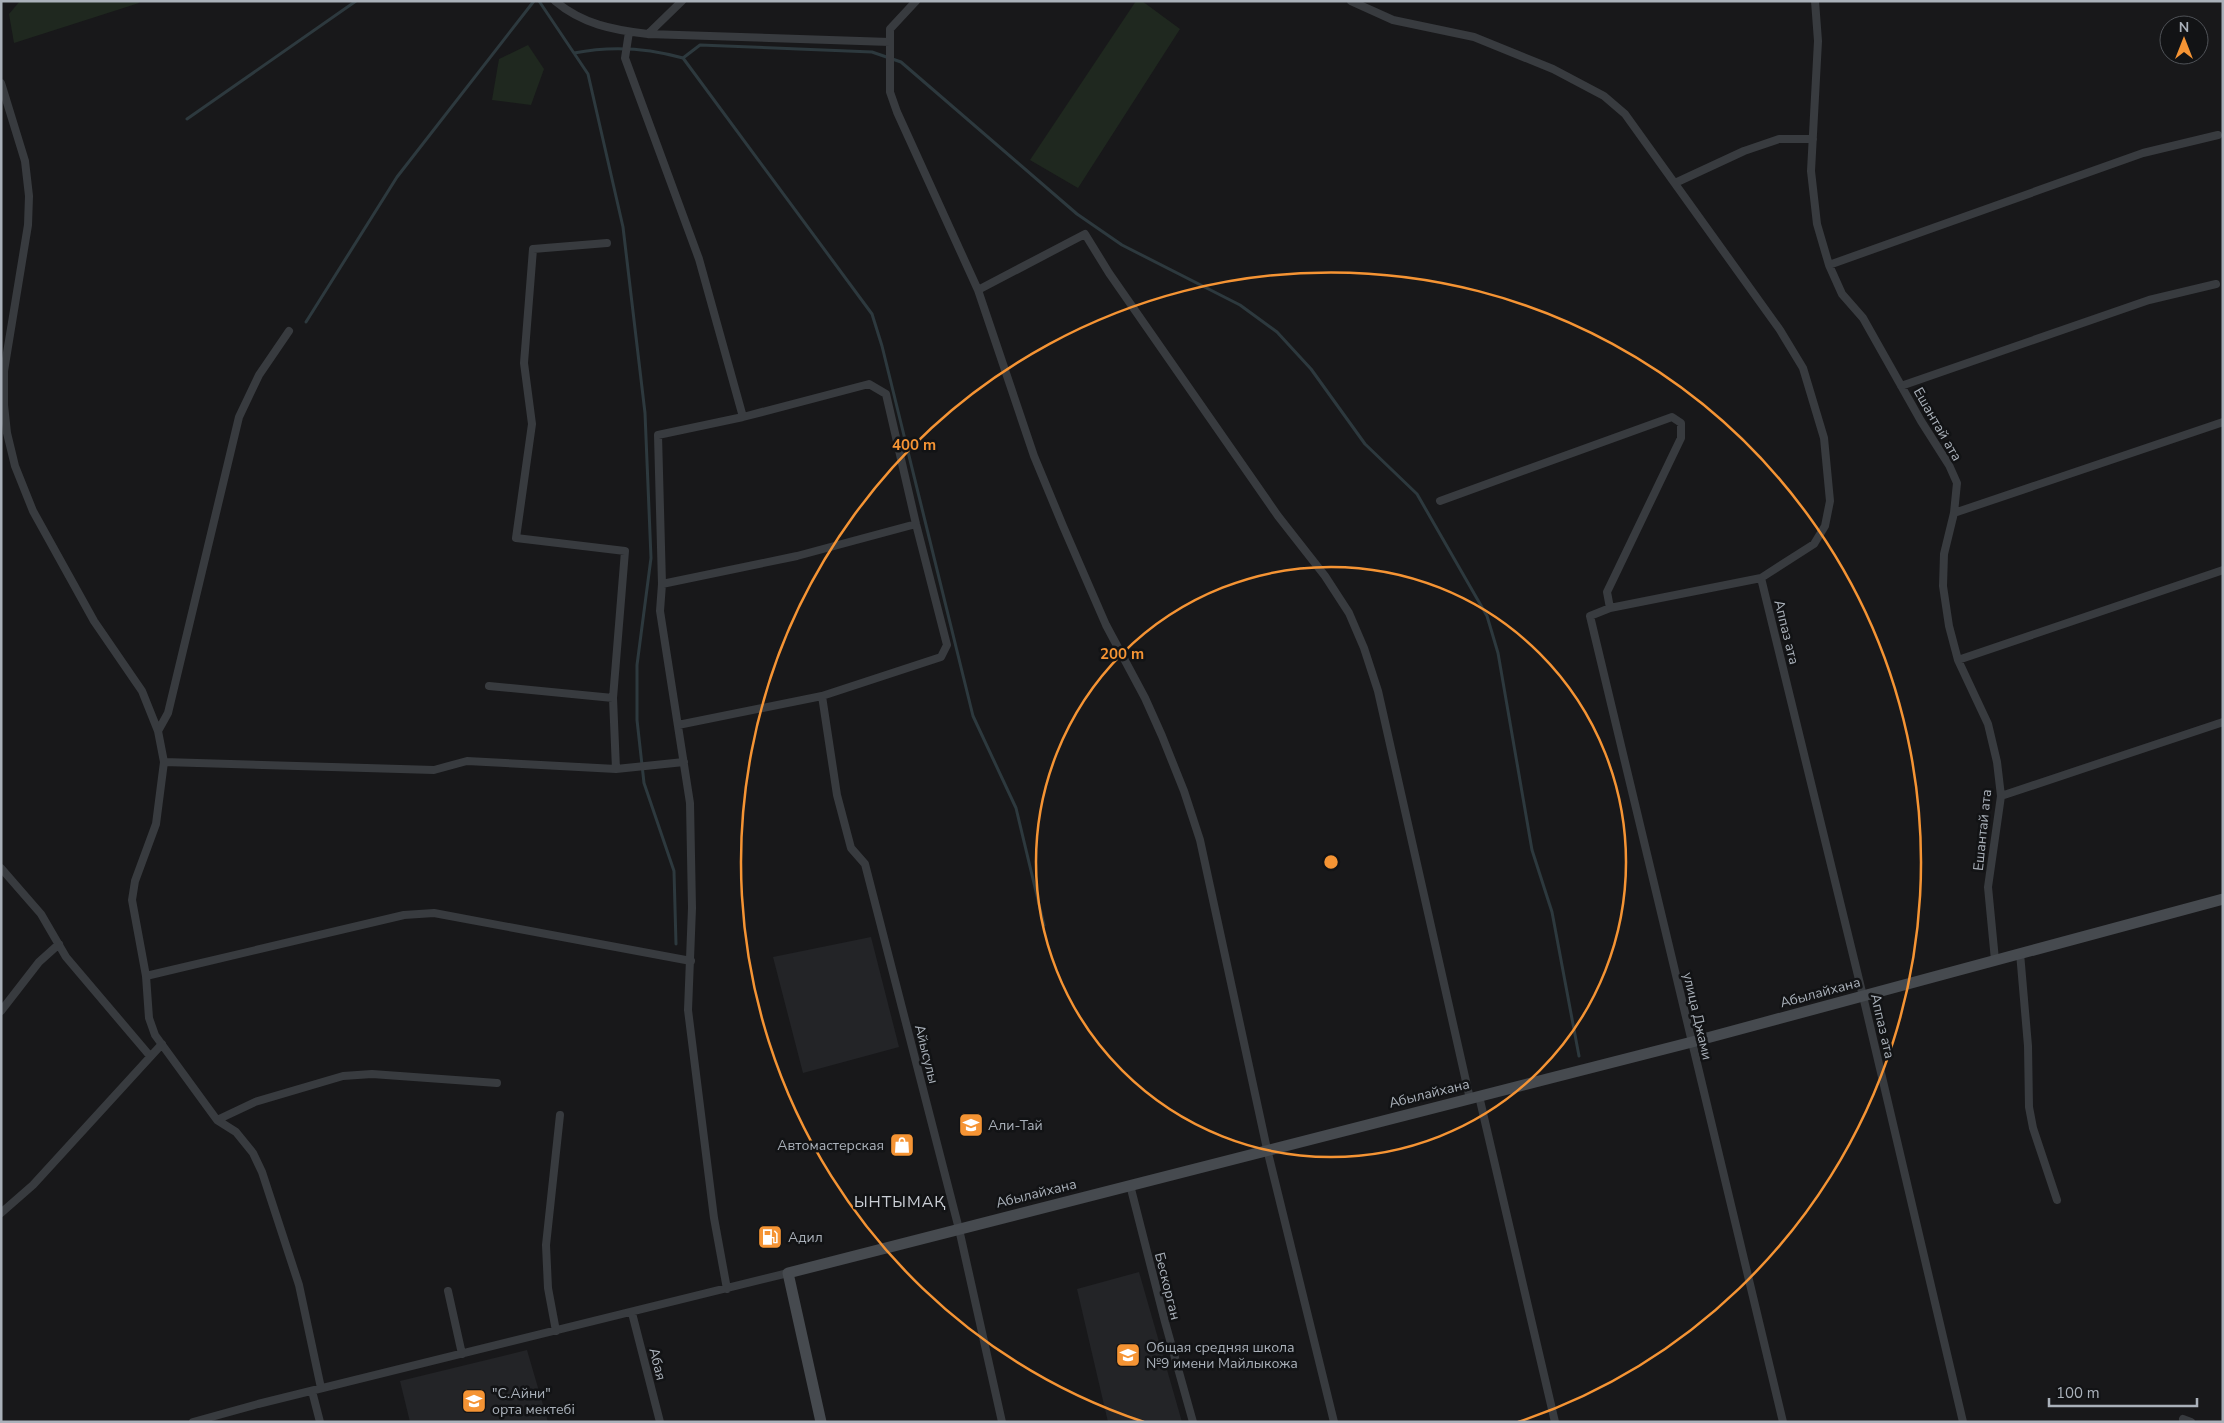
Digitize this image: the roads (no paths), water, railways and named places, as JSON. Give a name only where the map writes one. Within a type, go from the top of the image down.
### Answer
[{"type":"main road","name":"Абылайхана","points":[[788,1273],[1267,1149],[1692,1042],[2223,899]]},
{"type":"main road","points":[[788,1273],[821,1422]]},
{"type":"street","points":[[555,1],[567,12],[585,21],[630,32],[890,42]]},
{"type":"street","points":[[648,34],[682,1]]},
{"type":"street","points":[[916,1],[890,29],[890,92],[978,290],[1045,483],[1106,625],[1145,698],[1184,791],[1200,840],[1267,1149],[1334,1422]]},
{"type":"street","points":[[1351,1],[1393,20],[1474,37],[1553,69],[1604,96],[1625,114],[1780,330],[1803,368],[1824,438],[1830,501],[1825,526],[1814,544],[1761,578],[1610,608],[1607,592],[1681,438],[1681,423],[1672,417],[1440,501]]},
{"type":"street","name":"Ешантай ата","points":[[1815,1],[1818,41],[1811,171],[1817,224],[1829,265],[1842,294],[1863,318],[1949,465],[1957,483],[1954,513],[1944,554],[1943,586],[1949,626],[1958,660],[1988,724],[1997,762],[2001,796],[1988,887],[1995,960]]},
{"type":"street","points":[[630,32],[625,58],[699,259],[743,417]]},
{"type":"street","points":[[1,83],[25,161],[29,196],[28,225],[4,371],[4,405],[13,458],[33,511],[94,621],[142,691],[158,731],[164,762],[156,824],[135,881],[132,900],[146,976],[149,1018],[155,1034],[217,1120],[236,1132],[253,1153],[262,1172],[299,1285],[321,1388]]},
{"type":"street","points":[[1829,265],[2143,152],[2218,135]]},
{"type":"street","points":[[1675,183],[1744,151],[1779,139],[1813,139]]},
{"type":"street","points":[[978,290],[1085,234],[1109,272],[1278,516],[1325,576],[1349,612],[1364,648],[1378,691],[1474,1098],[1554,1422]]},
{"type":"street","points":[[607,243],[533,249],[524,363],[532,424],[516,538],[625,551],[613,698],[616,769]]},
{"type":"street","points":[[1902,386],[2149,300],[2216,284]]},
{"type":"street","points":[[158,731],[168,713],[239,417],[259,375],[289,331]]},
{"type":"street","points":[[678,725],[822,696],[941,657],[947,645],[916,524],[886,394],[870,384],[743,417],[658,435],[662,584],[660,611],[690,803],[692,908],[688,1010],[714,1218],[727,1289]]},
{"type":"street","points":[[1954,513],[2223,422]]},
{"type":"street","points":[[662,584],[797,556],[916,524]]},
{"type":"street","points":[[1958,660],[2223,570]]},
{"type":"street","name":"Аппаз ата","points":[[1761,578],[1863,996],[1963,1422]]},
{"type":"street","name":"улица Джами","points":[[1610,608],[1590,616],[1783,1422]]},
{"type":"street","points":[[489,686],[613,698]]},
{"type":"street","name":"Айысулы","points":[[822,696],[840,804],[851,848],[865,864],[959,1229],[1002,1422]]},
{"type":"street","points":[[2001,796],[2223,722]]},
{"type":"street","points":[[164,762],[434,770],[467,761],[616,769],[684,762]]},
{"type":"street","points":[[1,868],[41,914],[66,956],[150,1056]]},
{"type":"street","points":[[146,976],[404,915],[434,913],[691,961]]},
{"type":"street","points":[[1,1011],[38,962],[59,944]]},
{"type":"street","points":[[2020,953],[2033,1128],[2057,1200]]},
{"type":"street","points":[[1,1213],[33,1185],[162,1044]]},
{"type":"street","points":[[217,1120],[255,1102],[343,1076],[372,1074],[497,1083]]},
{"type":"street","points":[[556,1331],[548,1288],[546,1245],[560,1115]]},
{"type":"street","name":"Бескорган","points":[[1130,1185],[1193,1422]]},
{"type":"street","points":[[193,1422],[321,1388],[632,1313],[788,1273]]},
{"type":"street","points":[[448,1291],[462,1354]]},
{"type":"street","name":"Абая","points":[[632,1313],[660,1422]]},
{"type":"street","points":[[312,1391],[320,1422]]},
{"type":"waterway","points":[[187,119],[356,1]]},
{"type":"waterway","points":[[306,322],[397,177],[534,1]]},
{"type":"waterway","points":[[539,1],[588,74],[623,227],[645,413],[651,558],[637,665],[637,720],[644,783],[674,871],[676,944]]},
{"type":"waterway","points":[[683,58],[700,45],[872,52],[901,62],[1077,214],[1122,245],[1240,305],[1277,332],[1311,369],[1365,444],[1417,494],[1487,616],[1498,653],[1532,850],[1552,912],[1579,1056]]},
{"type":"waterway","points":[[574,53],[601,49],[628,49],[656,52],[683,58],[872,314],[882,346],[973,716],[1016,808],[1044,925]]},
{"type":"place","name":"Али-Тай","points":[[971,1125]]},
{"type":"place","name":"Автомастерская","points":[[902,1145]]},
{"type":"place","name":"Адил","points":[[770,1237]]},
{"type":"place","name":"Общая средняя школа №9 имени Майлыкожа","points":[[1128,1355]]},
{"type":"place","name":"\"С.Айни\" орта мектебі","points":[[474,1401]]},
{"type":"district","name":"ЫНТЫМАҚ","points":[[900,1201]]}]
